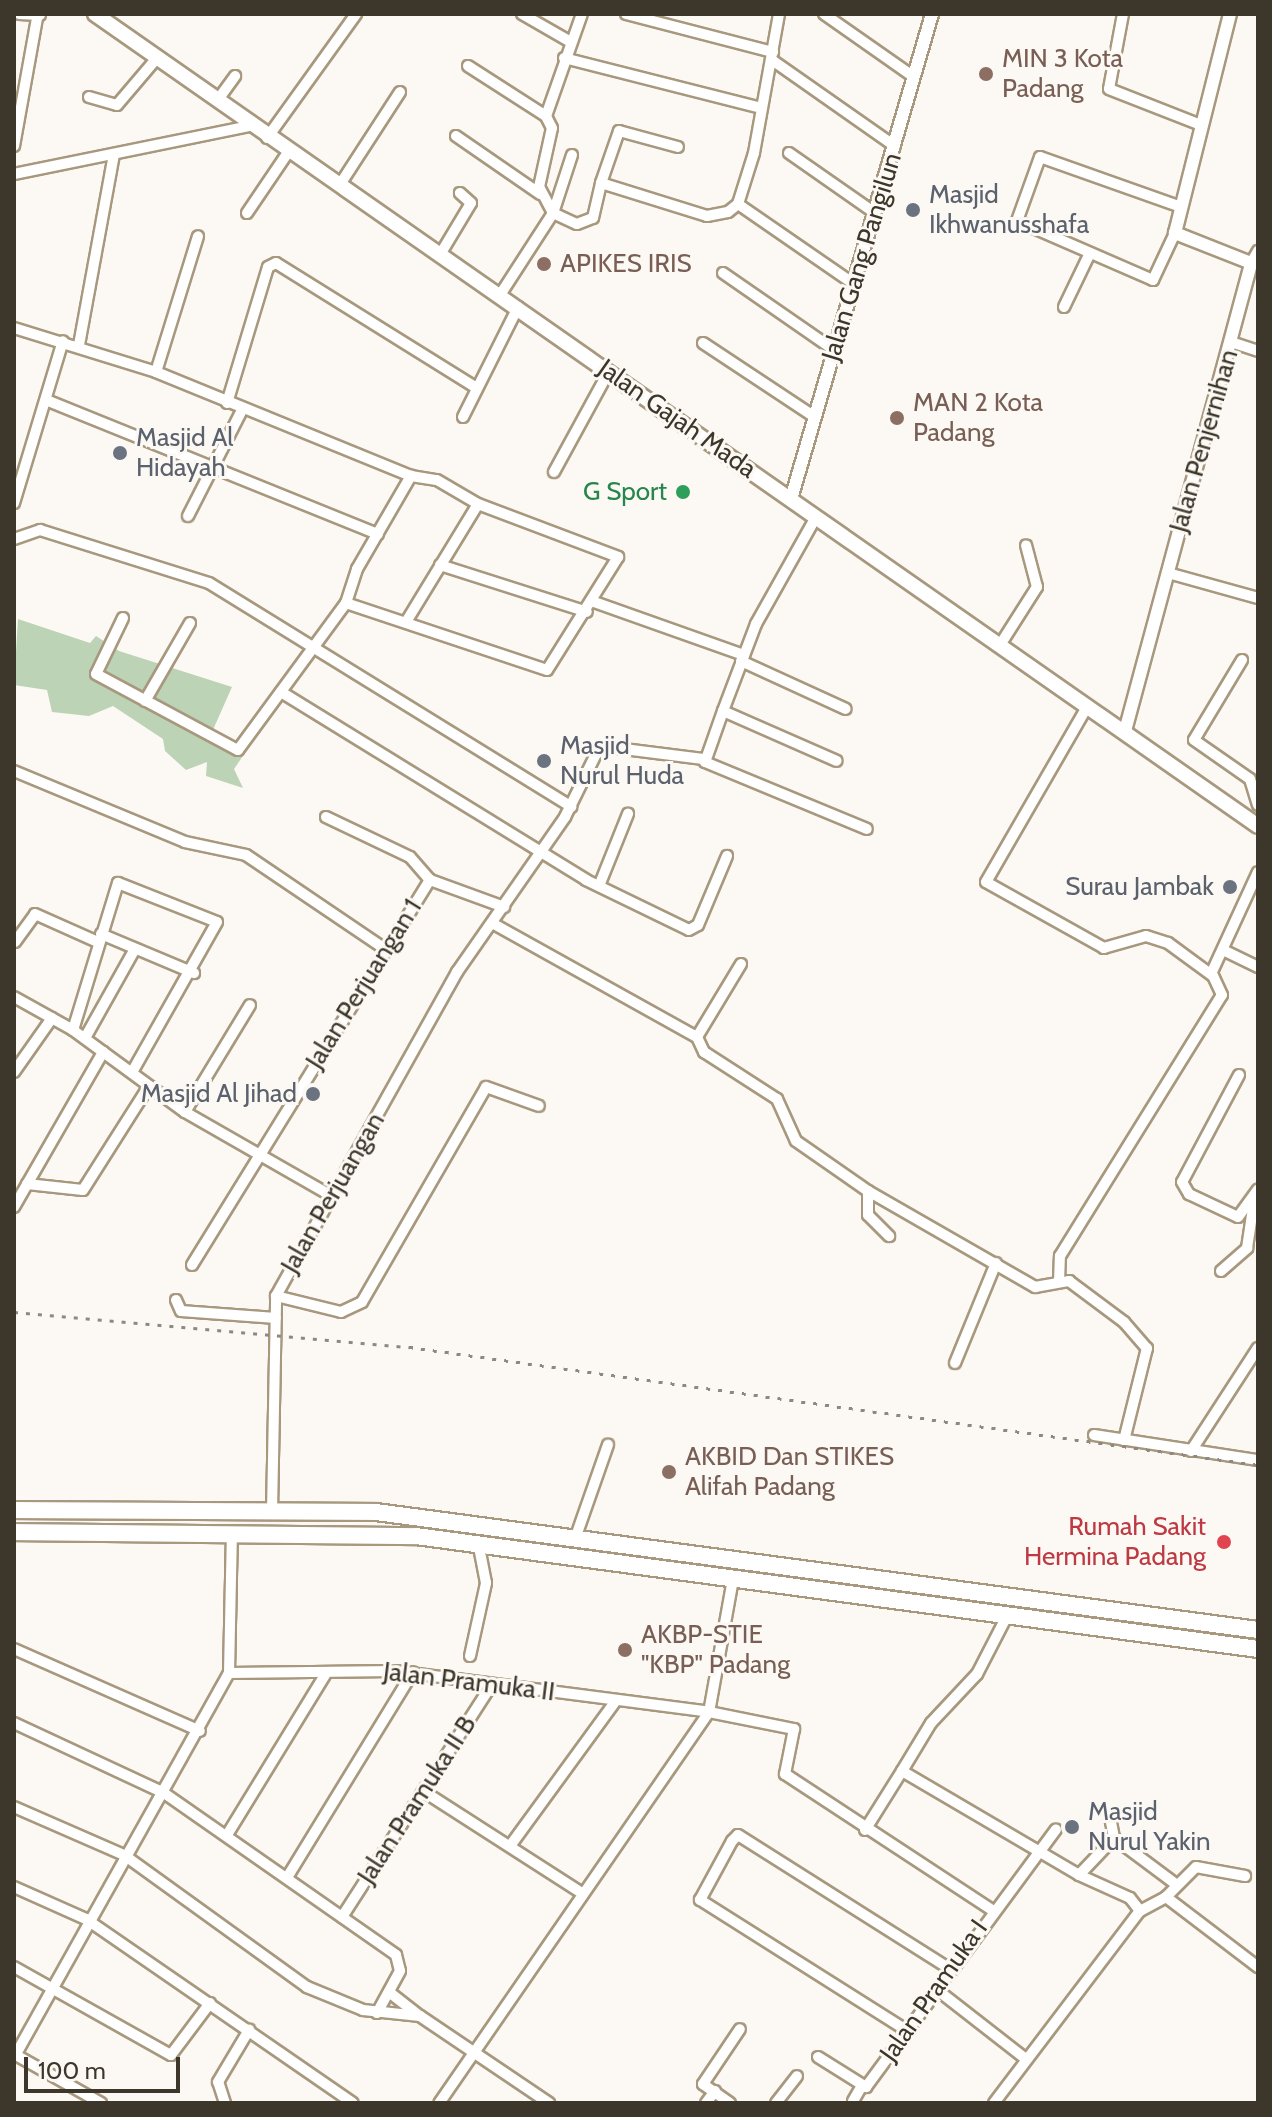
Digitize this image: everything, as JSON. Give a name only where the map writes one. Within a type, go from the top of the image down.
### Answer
[{"type":"main road","name":"Jalan Gajah Mada","points":[[96,14],[267,138],[441,253],[1258,826]]},
{"type":"main road","points":[[14,1510],[376,1512],[575,1539],[896,1592]]},
{"type":"main road","points":[[14,1532],[232,1530],[478,1542],[733,1579],[1117,1609],[1258,1630]]},
{"type":"main road","points":[[947,1597],[1008,1614],[1258,1649]]},
{"type":"main road","points":[[1115,1628],[1117,1609]]},
{"type":"street","points":[[14,146],[39,16],[19,14]]},
{"type":"street","points":[[267,138],[356,14]]},
{"type":"street","points":[[522,14],[569,41]]},
{"type":"street","points":[[546,116],[569,41],[582,14]]},
{"type":"street","points":[[626,14],[772,56],[895,146]]},
{"type":"street","points":[[738,204],[756,144],[757,107],[772,56],[779,14]]},
{"type":"street","points":[[824,14],[914,77]]},
{"type":"street","name":"Jalan Gang Pangilun","points":[[791,499],[932,14]]},
{"type":"street","points":[[1123,14],[1109,89],[1201,125]]},
{"type":"street","points":[[1178,206],[1037,158],[1020,226],[1157,280],[1175,233],[1178,206],[1230,14]]},
{"type":"street","points":[[89,97],[117,105],[157,58]]},
{"type":"street","points":[[564,58],[757,107]]},
{"type":"street","points":[[468,66],[546,116],[552,128],[540,194]]},
{"type":"street","points":[[217,101],[235,76]]},
{"type":"street","points":[[339,186],[400,92]]},
{"type":"street","points":[[14,174],[250,126]]},
{"type":"street","points":[[456,136],[540,194],[553,213],[586,224],[619,131],[678,147]]},
{"type":"street","points":[[247,213],[289,151]]},
{"type":"street","points":[[789,153],[875,213]]},
{"type":"street","points":[[79,345],[114,154]]},
{"type":"street","points":[[500,295],[553,213],[572,155]]},
{"type":"street","points":[[601,183],[707,216],[738,204]]},
{"type":"street","points":[[441,253],[471,203],[460,193]]},
{"type":"street","points":[[738,204],[854,284]]},
{"type":"street","name":"Jalan Penjernihan","points":[[1125,731],[1255,257],[1175,233]]},
{"type":"street","points":[[156,372],[198,236]]},
{"type":"street","points":[[1064,307],[1089,255]]},
{"type":"street","points":[[227,403],[276,263],[475,387]]},
{"type":"street","points":[[723,273],[834,350]]},
{"type":"street","points":[[463,417],[475,387],[518,307]]},
{"type":"street","points":[[14,328],[79,345],[156,372],[411,476],[437,480],[478,504],[616,554],[594,602],[554,666],[540,671],[346,603]]},
{"type":"street","points":[[14,503],[63,341]]},
{"type":"street","points":[[1231,342],[1258,351]]},
{"type":"street","points":[[703,343],[815,417]]},
{"type":"street","points":[[554,472],[609,371]]},
{"type":"street","points":[[46,400],[378,534]]},
{"type":"street","points":[[188,516],[216,467],[243,408]]},
{"type":"street","points":[[123,618],[95,672],[238,750],[346,603],[378,534],[411,476]]},
{"type":"street","points":[[406,622],[478,504]]},
{"type":"street","points":[[816,517],[742,658],[703,759],[867,829]]},
{"type":"street","points":[[14,539],[40,530],[209,583],[571,807]]},
{"type":"street","points":[[1000,645],[1037,587],[1026,545]]},
{"type":"street","points":[[440,565],[587,612]]},
{"type":"street","points":[[1168,573],[1258,598]]},
{"type":"street","points":[[594,602],[742,658],[846,709]]},
{"type":"street","points":[[145,701],[190,623]]},
{"type":"street","points":[[1242,660],[1194,740],[1250,779],[1258,805]]},
{"type":"street","points":[[281,692],[542,853],[599,886],[691,930],[727,856]]},
{"type":"street","points":[[1059,1282],[1060,1256],[1219,1009],[1222,990],[1211,974],[1151,936],[1115,949],[1099,946],[986,882],[1088,705]]},
{"type":"street","points":[[723,711],[837,761]]},
{"type":"street","name":"Jalan Perjuangan","points":[[272,1512],[276,1296],[330,1195],[492,923],[571,807],[600,746],[703,759]]},
{"type":"street","points":[[14,771],[185,842],[237,851],[382,947]]},
{"type":"street","points":[[599,886],[628,814]]},
{"type":"street","points":[[326,817],[410,857],[430,880]]},
{"type":"street","points":[[1211,974],[1258,872]]},
{"type":"street","name":"Jalan Perjuangan 1","points":[[192,1265],[382,947],[430,880],[504,907]]},
{"type":"street","points":[[73,1030],[114,889],[125,884],[221,925],[132,1072]]},
{"type":"street","points":[[15,942],[35,914],[194,973]]},
{"type":"street","points":[[492,923],[697,1037],[709,1057],[777,1099],[796,1141],[868,1191],[1035,1287],[1059,1282],[1075,1284],[1141,1338],[1147,1353],[1124,1440]]},
{"type":"street","points":[[85,1038],[135,949]]},
{"type":"street","points":[[1223,950],[1258,967]]},
{"type":"street","points":[[697,1037],[741,964]]},
{"type":"street","points":[[14,997],[85,1038],[185,1112],[330,1195]]},
{"type":"street","points":[[185,1112],[250,1005]]},
{"type":"street","points":[[14,1072],[52,1018]]},
{"type":"street","points":[[14,1207],[103,1052]]},
{"type":"street","points":[[1239,1075],[1182,1182],[1189,1194],[1238,1217],[1256,1192]]},
{"type":"street","points":[[27,1184],[83,1190],[149,1086]]},
{"type":"street","points":[[276,1296],[341,1312],[362,1302],[486,1087],[539,1106]]},
{"type":"street","points":[[868,1191],[870,1220],[889,1236]]},
{"type":"street","points":[[1221,1271],[1247,1248],[1256,1192]]},
{"type":"street","points":[[955,1363],[996,1263]]},
{"type":"street","points":[[176,1300],[181,1311],[276,1318]]},
{"type":"street","points":[[1191,1451],[1258,1348]]},
{"type":"street","points":[[1094,1435],[1258,1460]]},
{"type":"street","points":[[575,1539],[608,1445]]},
{"type":"street","points":[[104,2101],[15,2054],[86,1919],[164,1793],[229,1673],[232,1530]]},
{"type":"street","points":[[470,1656],[486,1583],[478,1542]]},
{"type":"street","points":[[439,2103],[579,1891],[673,1773],[709,1712],[733,1579]]},
{"type":"street","points":[[992,1910],[865,1830],[931,1723],[977,1674],[1008,1614]]},
{"type":"street","points":[[14,1649],[200,1731]]},
{"type":"street","points":[[288,1876],[413,1672]]},
{"type":"street","name":"Jalan Pramuka II","points":[[229,1673],[325,1675],[413,1672],[615,1702],[709,1712],[794,1729],[785,1774],[865,1830]]},
{"type":"street","points":[[227,1835],[325,1675]]},
{"type":"street","name":"Jalan Pramuka II B","points":[[342,1917],[492,1684]]},
{"type":"street","points":[[510,1846],[615,1702]]},
{"type":"street","points":[[14,1723],[164,1793],[288,1876],[401,1961],[377,2013]]},
{"type":"street","points":[[902,1771],[1140,1911]]},
{"type":"street","points":[[423,1791],[579,1891]]},
{"type":"street","points":[[14,1807],[124,1855],[307,1987],[377,2013],[420,2016]]},
{"type":"street","points":[[1110,1817],[1114,1838],[1173,1882]]},
{"type":"street","name":"Jalan Pramuka I","points":[[853,2101],[992,1910],[1056,1829]]},
{"type":"street","points":[[906,2030],[700,1900],[732,1841],[738,1835],[950,1969]]},
{"type":"street","points":[[1079,1875],[1114,1838]]},
{"type":"street","points":[[994,2103],[1140,1911],[1166,1897],[1173,1882],[1196,1867],[1245,1876]]},
{"type":"street","points":[[14,1887],[86,1919],[353,2103]]},
{"type":"street","points":[[1166,1897],[1258,1967]]},
{"type":"street","points":[[14,1967],[51,1983],[171,2055],[210,2003]]},
{"type":"street","points":[[936,1989],[1026,2059]]},
{"type":"street","points":[[389,1992],[549,2103]]},
{"type":"street","points":[[730,2103],[704,2079],[740,2029]]},
{"type":"street","points":[[225,2103],[218,2082],[249,2030]]},
{"type":"street","points":[[818,2057],[860,2089]]},
{"type":"street","points":[[776,2103],[797,2076]]},
{"type":"street","points":[[706,2103],[715,2091]]},
{"type":"green space","points":[[18,619],[90,643],[96,636],[119,651],[232,687],[212,732],[247,750],[234,769],[243,788],[206,776],[207,762],[186,770],[165,751],[163,739],[113,706],[89,716],[52,712],[47,690],[14,685]]},
{"type":"railway","points":[[14,1312],[409,1347],[1258,1465]]},
{"type":"place","name":"MIN 3 Kota Padang","points":[[986,74]]},
{"type":"place","name":"Masjid Ikhwanusshafa","points":[[913,210]]},
{"type":"place","name":"APIKES IRIS","points":[[544,264]]},
{"type":"place","name":"MAN 2 Kota Padang","points":[[897,418]]},
{"type":"place","name":"Masjid Al Hidayah","points":[[120,453]]},
{"type":"place","name":"G Sport","points":[[683,492]]},
{"type":"place","name":"Masjid Nurul Huda","points":[[544,761]]},
{"type":"place","name":"Surau Jambak","points":[[1230,887]]},
{"type":"place","name":"Masjid Al Jihad","points":[[313,1094]]},
{"type":"place","name":"AKBID Dan STIKES Alifah Padang","points":[[669,1472]]},
{"type":"place","name":"Rumah Sakit Hermina Padang","points":[[1224,1542]]},
{"type":"place","name":"AKBP-STIE \"KBP\" Padang","points":[[625,1650]]},
{"type":"place","name":"Masjid Nurul Yakin","points":[[1072,1827]]}]
